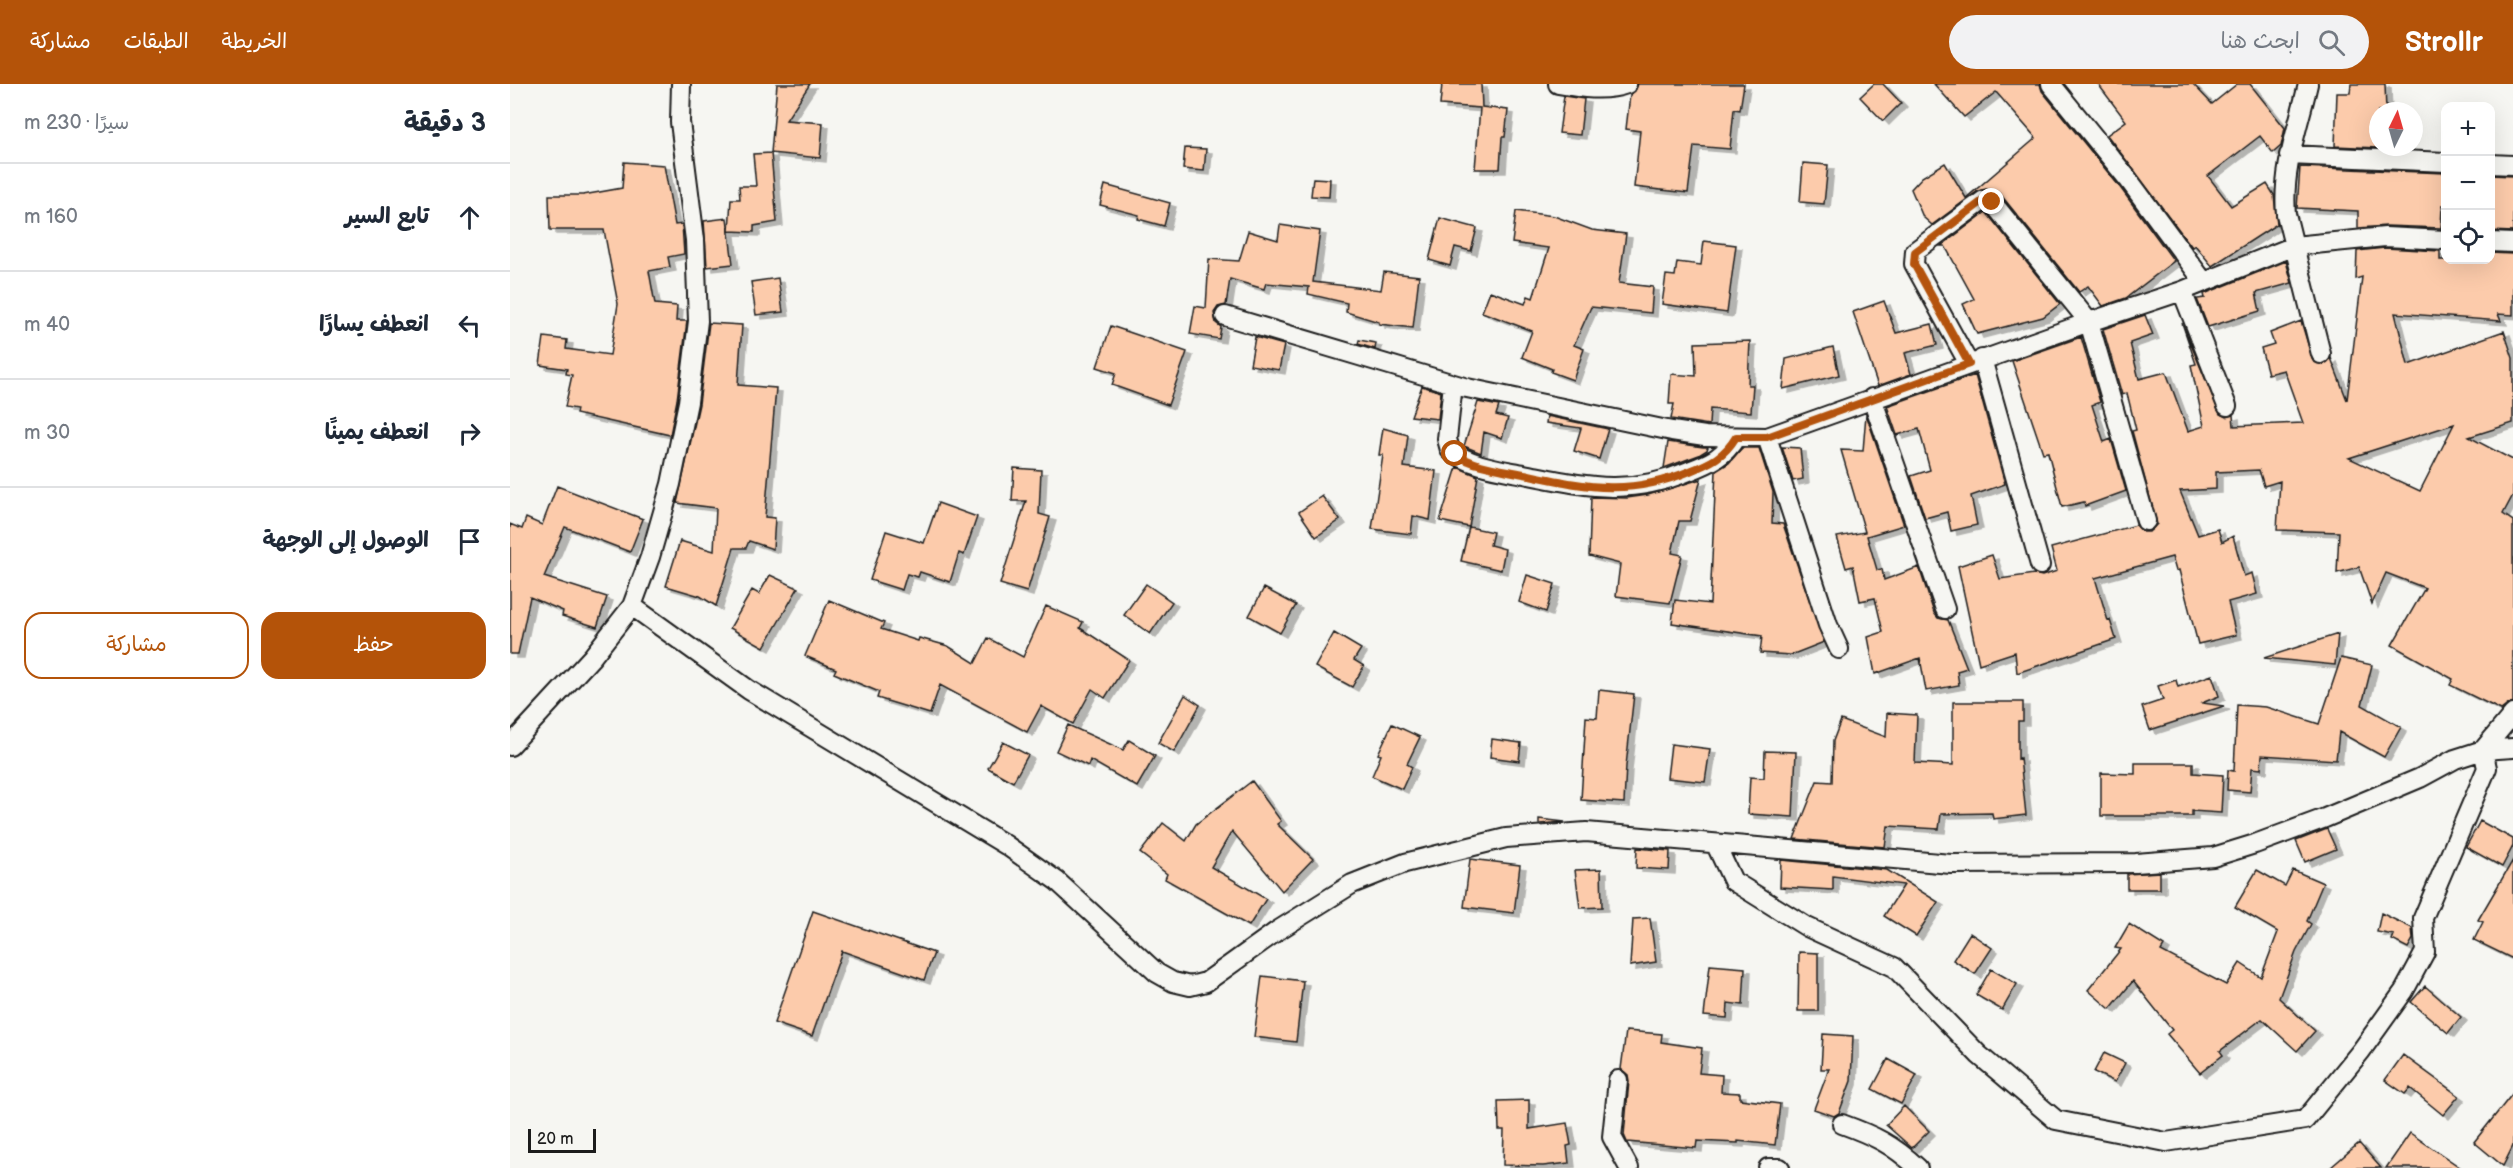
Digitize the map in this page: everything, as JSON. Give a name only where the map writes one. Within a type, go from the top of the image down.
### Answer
[{"type":"street","points":[[510,746],[592,657],[632,606],[650,557],[670,484],[695,354],[698,321],[695,240],[681,122],[681,84]]},
{"type":"street","points":[[1558,84],[1580,88],[1617,88],[1627,84]]},
{"type":"street","points":[[2051,84],[2128,179],[2204,282]]},
{"type":"street","points":[[2308,84],[2289,155],[2285,201],[2321,354]]},
{"type":"street","points":[[2289,155],[2441,162]]},
{"type":"street","points":[[2495,164],[2513,165]]},
{"type":"street","points":[[2040,565],[1976,362],[1914,264],[1915,252],[1984,200],[1992,202],[2089,321],[2146,521]]},
{"type":"street","points":[[1225,316],[1453,384],[1705,436],[1767,437],[2089,321],[2182,291],[2294,246],[2385,237],[2441,240]]},
{"type":"street","points":[[2495,242],[2513,243]]},
{"type":"street","points":[[2182,291],[2227,406]]},
{"type":"street","points":[[1453,384],[1447,439],[1450,450],[1476,464],[1587,487],[1627,489],[1673,478],[1716,460],[1726,452],[1736,437]]},
{"type":"street","points":[[1872,398],[1945,609]]},
{"type":"street","points":[[1767,437],[1828,625],[1839,649]]},
{"type":"street","points":[[632,606],[749,690],[1006,845],[1057,881],[1157,973],[1173,982],[1190,986],[1206,982],[1278,931],[1352,884],[1406,863],[1506,838],[1586,832],[1951,864],[2136,863],[2213,856],[2255,844],[2325,818],[2420,778],[2455,759],[2483,750],[2513,748]]},
{"type":"street","points":[[2483,750],[2513,714]]},
{"type":"street","points":[[1716,845],[1733,881],[1807,927],[1894,967],[1979,1055],[2056,1120],[2166,1142],[2306,1120],[2392,1008],[2425,952],[2423,918],[2487,768],[2483,750]]},
{"type":"street","points":[[1618,1080],[1612,1137],[1629,1168]]},
{"type":"street","points":[[1842,1124],[1878,1137],[1918,1168]]},
{"type":"street","points":[[1768,1168],[1780,1168]]},
{"type":"building","points":[[777,84],[810,84],[786,120],[823,123],[820,158],[771,153]]},
{"type":"building","points":[[1442,84],[1481,84],[1482,107],[1508,110],[1505,137],[1502,137],[1500,169],[1475,169],[1480,108],[1440,105]]},
{"type":"building","points":[[1638,84],[1744,84],[1740,110],[1734,109],[1730,149],[1694,146],[1688,193],[1634,187],[1640,131],[1626,129],[1630,95]]},
{"type":"building","points":[[1874,84],[1883,84],[1901,103],[1883,121],[1860,97]]},
{"type":"building","points":[[1934,84],[2040,84],[2042,91],[2119,186],[2174,261],[2126,298],[2103,306],[2088,286],[2079,292],[2001,195],[1995,191],[1986,189],[1978,191],[1932,225],[1923,217],[1911,189],[1922,177],[1945,163],[1966,198],[2036,138],[1996,92],[1964,117]]},
{"type":"building","points":[[2098,84],[2193,84],[2212,104],[2237,84],[2250,84],[2285,128],[2281,146],[2273,153],[2260,136],[2208,176],[2231,206],[2267,184],[2274,195],[2277,224],[2212,266],[2195,245],[2192,247],[2107,135],[2126,121]]},
{"type":"building","points":[[2351,84],[2385,84],[2386,102],[2369,102],[2369,148],[2335,146],[2337,93],[2350,93]]},
{"type":"building","points":[[1564,96],[1584,99],[1580,135],[1559,133]]},
{"type":"building","points":[[1185,148],[1206,149],[1204,171],[1183,169]]},
{"type":"building","points":[[771,153],[777,222],[754,226],[754,232],[729,231],[731,199],[740,199],[739,186],[756,186],[753,154]]},
{"type":"building","points":[[624,162],[664,165],[675,225],[682,224],[684,254],[668,257],[670,267],[649,271],[655,304],[677,306],[676,321],[687,321],[670,435],[576,414],[577,409],[565,407],[572,375],[566,374],[567,369],[540,365],[544,337],[567,340],[566,349],[610,355],[618,304],[604,230],[550,230],[549,195],[583,195],[622,188]]},
{"type":"building","points":[[1803,163],[1828,165],[1824,204],[1800,202]]},
{"type":"building","points":[[2300,167],[2441,173],[2441,228],[2386,226],[2358,228],[2358,211],[2297,208]]},
{"type":"building","points":[[2495,175],[2513,176],[2513,232],[2495,231]]},
{"type":"building","points":[[1313,178],[1330,179],[1329,197],[1311,196]]},
{"type":"building","points":[[1105,185],[1170,203],[1164,226],[1138,219],[1139,215],[1100,205]]},
{"type":"building","points":[[1516,211],[1554,216],[1592,230],[1626,234],[1619,283],[1653,287],[1651,313],[1591,307],[1574,345],[1584,349],[1573,380],[1522,357],[1532,331],[1482,312],[1490,291],[1525,304],[1528,296],[1533,298],[1549,248],[1512,243]]},
{"type":"building","points":[[1986,212],[2060,304],[2043,317],[1977,334],[1963,304],[1974,299],[1945,246],[1941,246]]},
{"type":"building","points":[[727,218],[733,264],[707,267],[704,221]]},
{"type":"building","points":[[1440,218],[1477,228],[1471,251],[1455,247],[1450,266],[1429,260]]},
{"type":"building","points":[[1280,225],[1320,231],[1313,282],[1381,290],[1384,272],[1419,276],[1413,328],[1379,324],[1379,322],[1346,312],[1347,303],[1308,294],[1309,287],[1266,283],[1264,289],[1230,279],[1226,305],[1218,307],[1214,313],[1216,323],[1221,327],[1219,339],[1190,334],[1195,306],[1206,308],[1209,259],[1239,261],[1248,231],[1278,240]]},
{"type":"building","points":[[1704,241],[1736,245],[1727,313],[1662,304],[1666,275],[1675,276],[1677,262],[1701,265]]},
{"type":"building","points":[[2385,248],[2440,251],[2441,264],[2495,264],[2495,253],[2513,254],[2513,315],[2498,314],[2501,321],[2395,313],[2408,365],[2504,331],[2513,358],[2513,423],[2469,437],[2513,460],[2513,495],[2503,514],[2513,521],[2513,703],[2501,710],[2450,685],[2453,679],[2392,645],[2425,588],[2386,573],[2372,604],[2359,567],[2337,573],[2339,532],[2277,530],[2280,481],[2264,486],[2259,470],[2216,472],[2216,489],[2180,491],[2198,535],[2218,529],[2222,542],[2233,536],[2244,576],[2252,573],[2257,594],[2228,602],[2236,635],[2198,644],[2179,570],[2176,571],[2172,557],[2095,578],[2116,639],[2017,673],[2015,652],[1979,664],[1958,566],[1992,555],[2000,579],[2034,574],[2042,576],[2057,571],[2051,548],[2136,525],[2143,532],[2149,532],[2157,524],[2132,431],[2136,430],[2127,393],[2122,395],[2103,329],[2145,315],[2153,335],[2130,343],[2139,379],[2166,372],[2188,431],[2204,426],[2191,365],[2196,364],[2182,323],[2220,414],[2226,417],[2233,415],[2234,426],[2303,423],[2284,370],[2268,374],[2261,348],[2274,344],[2270,333],[2301,321],[2313,361],[2323,365],[2331,358],[2347,400],[2362,277],[2356,279],[2357,251]],"holes":[[[2454,424],[2420,491],[2349,458]]]},
{"type":"building","points":[[2286,261],[2292,283],[2256,293],[2260,311],[2208,327],[2197,299],[2205,298],[2204,294]]},
{"type":"building","points":[[778,278],[783,312],[756,315],[751,282]]},
{"type":"building","points":[[1884,301],[1896,333],[1932,324],[1937,345],[1905,353],[1911,374],[1878,386],[1853,312]]},
{"type":"building","points":[[709,323],[742,325],[738,385],[776,388],[765,517],[775,518],[773,549],[749,541],[746,548],[734,548],[716,606],[700,596],[666,586],[680,541],[714,551],[716,508],[677,503],[699,404]]},
{"type":"building","points":[[1111,326],[1187,352],[1168,405],[1112,385],[1116,373],[1097,367]]},
{"type":"building","points":[[1255,337],[1284,345],[1279,370],[1250,365]]},
{"type":"building","points":[[2081,337],[2100,402],[2092,405],[2104,442],[2111,439],[2126,491],[2085,506],[2084,502],[2062,507],[2048,452],[2043,453],[2012,361]]},
{"type":"building","points":[[1359,340],[1376,343],[1375,349],[1358,344]]},
{"type":"building","points":[[1750,341],[1748,385],[1753,385],[1751,412],[1710,409],[1709,425],[1671,419],[1674,404],[1669,404],[1671,374],[1696,376],[1695,343]]},
{"type":"building","points":[[1833,347],[1839,375],[1783,389],[1786,359]]},
{"type":"building","points":[[1975,375],[2005,484],[1971,496],[1977,525],[1951,531],[1947,512],[1925,518],[1911,476],[1930,470],[1919,429],[1897,435],[1887,406]]},
{"type":"building","points":[[1422,386],[1441,392],[1438,419],[1411,416]]},
{"type":"building","points":[[1478,402],[1499,406],[1496,415],[1508,418],[1502,438],[1484,432],[1481,453],[1464,446]]},
{"type":"building","points":[[1866,414],[1904,525],[1867,536],[1877,570],[1882,569],[1884,580],[1919,567],[1934,613],[1938,618],[1948,620],[1967,668],[1957,671],[1959,685],[1926,691],[1920,658],[1875,674],[1868,637],[1883,632],[1875,598],[1860,601],[1853,566],[1846,568],[1837,537],[1865,532],[1841,450],[1863,451]]},
{"type":"building","points":[[1547,416],[1608,429],[1599,459],[1574,451],[1581,428],[1546,423]]},
{"type":"building","points":[[1383,428],[1408,435],[1404,467],[1436,471],[1430,520],[1413,516],[1411,534],[1372,529],[1383,455],[1379,455]]},
{"type":"building","points":[[1668,442],[1708,447],[1699,455],[1664,468]]},
{"type":"building","points":[[1782,447],[1800,448],[1803,479],[1793,481]]},
{"type":"building","points":[[1742,448],[1759,448],[1773,492],[1772,523],[1783,524],[1824,642],[1791,655],[1760,653],[1762,636],[1672,623],[1675,600],[1710,604],[1716,471],[1729,463]]},
{"type":"building","points":[[1457,467],[1478,476],[1469,527],[1440,521]]},
{"type":"building","points":[[1014,468],[1041,470],[1039,514],[1050,517],[1027,592],[1000,584],[1026,501],[1012,501]]},
{"type":"building","points":[[1701,479],[1690,521],[1679,521],[1672,553],[1682,555],[1670,603],[1616,596],[1620,564],[1589,556],[1591,497],[1627,498],[1648,495]]},
{"type":"building","points":[[557,486],[643,519],[630,552],[565,527],[544,577],[607,597],[597,627],[562,616],[563,611],[530,597],[518,654],[510,654],[510,524],[522,529],[526,518],[542,525]]},
{"type":"building","points":[[1322,496],[1340,520],[1316,537],[1299,512]]},
{"type":"building","points":[[938,503],[977,517],[964,555],[959,553],[950,582],[920,572],[918,577],[907,574],[902,590],[870,580],[886,531],[924,543]]},
{"type":"building","points":[[1469,527],[1493,532],[1490,545],[1505,549],[1501,570],[1461,561]]},
{"type":"building","points":[[770,575],[798,588],[764,647],[730,628],[752,590],[759,594]]},
{"type":"building","points":[[1527,575],[1555,584],[1546,612],[1519,602]]},
{"type":"building","points":[[1146,584],[1172,602],[1150,634],[1124,615]]},
{"type":"building","points":[[1264,588],[1296,605],[1280,633],[1249,616]]},
{"type":"building","points":[[829,600],[884,623],[881,629],[918,641],[919,638],[948,646],[975,663],[988,638],[1023,657],[1046,606],[1083,622],[1080,628],[1129,660],[1105,698],[1092,689],[1073,724],[1041,706],[1027,732],[940,685],[930,714],[877,698],[879,692],[834,673],[836,669],[805,656]]},
{"type":"building","points":[[1334,633],[1361,649],[1354,660],[1364,666],[1352,687],[1315,667]]},
{"type":"building","points":[[2338,634],[2335,665],[2264,658]]},
{"type":"building","points":[[2341,658],[2372,665],[2362,705],[2401,727],[2384,757],[2339,732],[2336,760],[2262,755],[2261,769],[2252,768],[2250,792],[2227,790],[2228,770],[2234,771],[2237,705],[2266,707],[2319,724]]},
{"type":"building","points":[[2212,675],[2219,696],[2202,703],[2224,706],[2150,730],[2142,707],[2163,700],[2158,686],[2176,680],[2178,687]]},
{"type":"building","points":[[1599,690],[1634,694],[1624,803],[1581,800],[1586,717],[1597,718]]},
{"type":"building","points":[[1185,695],[1200,705],[1174,752],[1158,743]]},
{"type":"building","points":[[1953,702],[2023,702],[2023,721],[2018,721],[2018,759],[2020,758],[2026,815],[1993,819],[1992,813],[1941,814],[1939,829],[1888,826],[1885,847],[1794,839],[1817,781],[1832,782],[1833,741],[1841,720],[1886,737],[1887,713],[1917,715],[1915,763],[1953,765]]},
{"type":"building","points":[[1392,724],[1420,737],[1407,764],[1412,767],[1402,789],[1372,776],[1381,755],[1378,754]]},
{"type":"building","points":[[1068,725],[1123,750],[1129,740],[1155,756],[1137,787],[1090,760],[1088,766],[1056,751]]},
{"type":"building","points":[[1492,739],[1521,743],[1519,761],[1490,757]]},
{"type":"building","points":[[1003,742],[1028,755],[1013,782],[988,768]]},
{"type":"building","points":[[1671,744],[1710,749],[1705,782],[1667,778]]},
{"type":"building","points":[[1765,751],[1796,752],[1793,817],[1748,814],[1750,777],[1764,778]]},
{"type":"building","points":[[2135,763],[2193,763],[2193,773],[2223,775],[2221,813],[2192,811],[2192,816],[2101,816],[2101,773],[2135,774]]},
{"type":"building","points":[[1252,781],[1281,821],[1277,824],[1313,859],[1282,891],[1232,831],[1211,867],[1266,899],[1249,926],[1165,879],[1167,874],[1140,853],[1163,823],[1186,841],[1196,824]]},
{"type":"building","points":[[1539,819],[1565,822],[1539,824]]},
{"type":"building","points":[[2480,821],[2513,839],[2513,846],[2502,867],[2466,847]]},
{"type":"building","points":[[2327,829],[2336,849],[2305,862],[2296,841]]},
{"type":"building","points":[[1637,848],[1670,851],[1669,870],[1636,868]]},
{"type":"building","points":[[1470,859],[1520,865],[1514,913],[1464,907]]},
{"type":"building","points":[[1781,860],[1887,870],[1938,902],[1916,936],[1884,916],[1904,885],[1833,876],[1833,890],[1780,887]]},
{"type":"building","points":[[2513,860],[2513,959],[2474,940],[2483,922],[2478,920]]},
{"type":"building","points":[[1601,869],[1602,907],[1580,908],[1575,870]]},
{"type":"building","points":[[2257,870],[2285,886],[2293,870],[2323,883],[2307,921],[2311,924],[2296,952],[2279,998],[2315,1031],[2297,1051],[2262,1019],[2220,1051],[2223,1055],[2200,1073],[2167,1034],[2172,1030],[2133,981],[2110,1009],[2088,990],[2121,949],[2115,948],[2129,924],[2164,946],[2161,951],[2226,985],[2240,963],[2261,977],[2278,932],[2235,907]]},
{"type":"building","points":[[2160,872],[2160,889],[2127,889],[2127,874]]},
{"type":"building","points":[[813,911],[934,953],[924,980],[842,951],[812,1036],[774,1023]]},
{"type":"building","points":[[2381,913],[2412,928],[2413,939],[2408,948],[2392,940],[2394,935],[2377,932]]},
{"type":"building","points":[[1650,918],[1656,962],[1630,966],[1633,919]]},
{"type":"building","points":[[1970,933],[1992,948],[1975,974],[1953,960]]},
{"type":"building","points":[[1799,952],[1818,953],[1818,1011],[1798,1011]]},
{"type":"building","points":[[1710,965],[1745,968],[1743,1005],[1728,1003],[1727,1018],[1704,1016]]},
{"type":"building","points":[[1991,969],[2017,984],[2002,1010],[1976,995]]},
{"type":"building","points":[[1262,976],[1303,981],[1296,1042],[1254,1037]]},
{"type":"building","points":[[2425,986],[2461,1017],[2448,1033],[2411,1002]]},
{"type":"building","points":[[1626,1031],[1662,1034],[1661,1042],[1702,1048],[1699,1073],[1722,1075],[1721,1092],[1740,1093],[1740,1099],[1780,1104],[1775,1145],[1738,1141],[1738,1143],[1697,1141],[1696,1148],[1627,1142],[1624,1135],[1629,1081],[1628,1075],[1621,1069]]},
{"type":"building","points":[[1823,1034],[1853,1036],[1851,1081],[1839,1113],[1834,1116],[1814,1109],[1829,1069],[1821,1069]]},
{"type":"building","points":[[2104,1053],[2125,1063],[2115,1082],[2094,1072]]},
{"type":"building","points":[[2403,1055],[2459,1096],[2443,1115],[2410,1088],[2405,1094],[2385,1080]]},
{"type":"building","points":[[1888,1059],[1917,1075],[1901,1104],[1872,1089]]},
{"type":"building","points":[[2513,1093],[2513,1146],[2503,1166],[2474,1142]]},
{"type":"building","points":[[1529,1100],[1529,1129],[1567,1123],[1571,1145],[1567,1146],[1569,1163],[1543,1166],[1503,1165],[1504,1130],[1499,1130],[1498,1101]]},
{"type":"building","points":[[1904,1106],[1929,1131],[1912,1148],[1886,1125]]},
{"type":"building","points":[[2410,1133],[2461,1168],[2386,1168]]},
{"type":"building","points":[[2359,1143],[2381,1168],[2330,1168]]},
{"type":"route","points":[[1455,454],[1476,464],[1587,487],[1627,489],[1673,478],[1716,460],[1726,452],[1736,437],[1767,437],[1969,364],[1914,264],[1914,259],[1915,252],[1956,220],[1984,200],[1992,202]]}]
